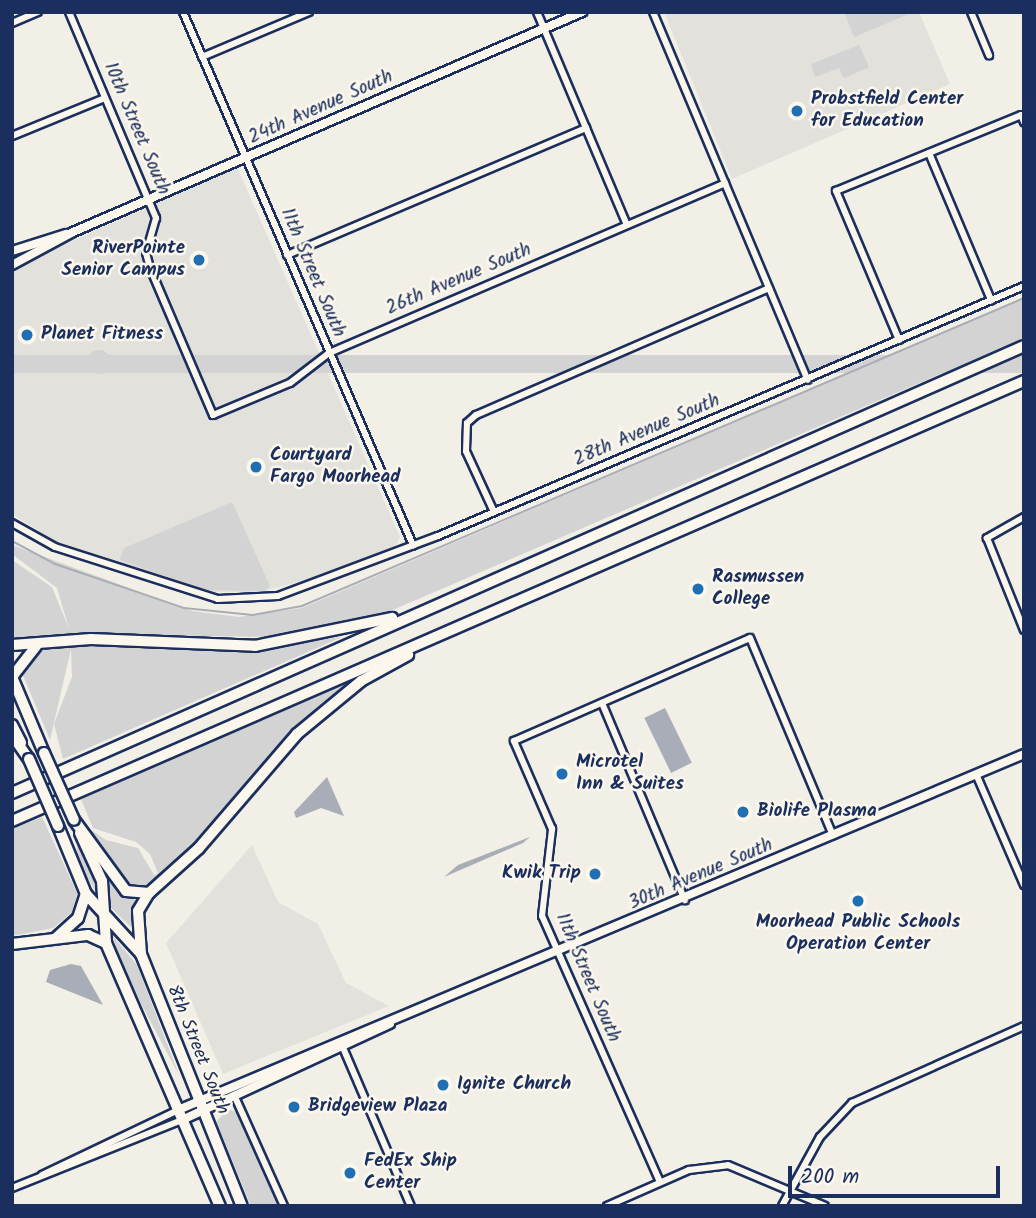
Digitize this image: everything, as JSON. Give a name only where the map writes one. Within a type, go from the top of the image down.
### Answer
[{"type":"highway","points":[[12,793],[1024,346]]},
{"type":"highway","points":[[12,821],[1024,381]]},
{"type":"highway","points":[[12,645],[90,639],[256,646],[416,614]]},
{"type":"highway","points":[[141,954],[138,911],[149,893],[199,848],[334,701],[475,619]]},
{"type":"highway","points":[[12,677],[39,645]]},
{"type":"highway","points":[[12,735],[29,759]]},
{"type":"highway","points":[[74,820],[126,891],[149,893]]},
{"type":"highway","points":[[57,937],[78,918],[86,894]]},
{"type":"highway","points":[[12,944],[88,935],[106,943]]},
{"type":"main road","name":"8th Street South","points":[[12,677],[102,881],[107,915],[106,943],[220,1206]]},
{"type":"main road","name":"8th Street South","points":[[12,725],[86,894],[141,954],[197,1100],[242,1206]]},
{"type":"street","points":[[12,23],[38,12]]},
{"type":"street","name":"10th Street South","points":[[69,12],[156,218],[146,253],[150,268],[213,415]]},
{"type":"street","name":"11th Street South","points":[[183,12],[413,545]]},
{"type":"street","points":[[202,57],[309,12]]},
{"type":"street","points":[[537,12],[627,225]]},
{"type":"street","name":"24th Avenue South","points":[[13,251],[73,232],[582,12]]},
{"type":"street","points":[[653,12],[808,380]]},
{"type":"street","points":[[971,12],[989,55]]},
{"type":"street","points":[[12,136],[105,98]]},
{"type":"street","points":[[899,340],[836,191],[1022,119]]},
{"type":"street","points":[[287,255],[586,128]]},
{"type":"street","points":[[929,153],[991,300]]},
{"type":"street","name":"26th Avenue South","points":[[213,415],[290,383],[329,353],[725,183]]},
{"type":"street","name":"24th Avenue South","points":[[15,263],[73,232]]},
{"type":"street","points":[[13,251],[15,263]]},
{"type":"street","name":"28th Avenue South","points":[[14,522],[55,547],[218,599],[278,596],[494,512],[1024,286]]},
{"type":"street","points":[[494,512],[466,451],[467,424],[487,408],[769,288]]},
{"type":"street","points":[[1024,517],[987,538],[1024,630]]},
{"type":"street","points":[[685,900],[602,703],[750,638],[833,835]]},
{"type":"street","name":"11th Street South","points":[[602,703],[514,741],[552,829],[542,916],[660,1182]]},
{"type":"street","name":"30th Avenue South","points":[[12,1188],[99,1145],[180,1115],[202,1111],[344,1049],[390,1024],[1024,754]]},
{"type":"street","points":[[976,774],[1024,885]]},
{"type":"street","name":"30th Avenue South","points":[[42,1175],[103,1154],[180,1115],[197,1100],[339,1038],[390,1024]]},
{"type":"street","points":[[782,1206],[820,1137],[852,1103],[1024,1026]]},
{"type":"street","points":[[339,1038],[411,1206]]},
{"type":"street","points":[[235,1097],[284,1206]]},
{"type":"street","points":[[99,1145],[103,1154]]},
{"type":"street","points":[[607,1206],[660,1182],[728,1165],[791,1188],[825,1206]]},
{"type":"shaded area","name":"Probstfield Center for Education","points":[[664,12],[919,12],[950,84],[732,179]]},
{"type":"shaded area","points":[[844,12],[910,12],[911,13],[854,37]]},
{"type":"shaded area","points":[[859,45],[869,67],[844,78],[839,68],[815,77],[811,64]]},
{"type":"shaded area","points":[[237,167],[400,537],[396,545],[321,576],[260,592],[213,592],[168,581],[57,542],[12,514],[12,268]]},
{"type":"shaded area","points":[[1024,298],[1024,338],[381,615],[281,637],[74,634],[12,640],[12,560],[52,587],[69,629],[57,588],[12,554],[12,545],[192,611],[239,617],[302,608]]},
{"type":"shaded area","points":[[99,350],[107,354],[111,362],[107,370],[99,374],[91,370],[87,362],[91,354]]},
{"type":"shaded area","points":[[12,355],[1024,355],[1024,373],[12,373]]},
{"type":"shaded area","points":[[232,502],[270,586],[265,591],[203,590],[120,560],[124,548]]},
{"type":"shaded area","points":[[342,637],[63,759],[54,724],[72,677],[71,649],[50,740],[22,673],[35,653],[62,645],[254,649]]},
{"type":"shaded area","points":[[358,678],[298,727],[172,870],[142,887],[126,885],[87,827],[106,840],[138,848],[154,875],[158,873],[150,854],[136,842],[93,828],[81,799]]},
{"type":"shaded area","points":[[665,708],[692,763],[671,773],[644,718]]},
{"type":"shaded area","points":[[327,777],[344,816],[321,808],[296,818],[294,812]]},
{"type":"shaded area","points":[[42,817],[77,893],[75,910],[53,928],[12,936],[12,829]]},
{"type":"shaded area","points":[[530,837],[523,843],[444,877],[458,865]]},
{"type":"shaded area","points":[[77,844],[93,873],[97,894],[77,859]]},
{"type":"shaded area","points":[[252,845],[278,902],[318,924],[346,983],[389,1006],[223,1074],[166,943]]},
{"type":"shaded area","points":[[106,875],[120,894],[139,901],[135,931],[111,908]]},
{"type":"shaded area","points":[[113,936],[137,965],[179,1075],[121,966]]},
{"type":"shaded area","points":[[71,964],[81,966],[103,1005],[46,982],[50,970]]},
{"type":"shaded area","points":[[228,1109],[239,1113],[280,1206],[251,1206],[216,1122]]},
{"type":"waterway","points":[[12,541],[55,564],[184,608],[253,615],[302,606],[1024,298]]},
{"type":"place","name":"Probstfield Center for Education","points":[[797,111]]},
{"type":"place","name":"RiverPointe Senior Campus","points":[[199,260]]},
{"type":"place","name":"Planet Fitness","points":[[27,335]]},
{"type":"place","name":"Courtyard Fargo Moorhead","points":[[256,467]]},
{"type":"place","name":"Rasmussen College","points":[[698,589]]},
{"type":"place","name":"Microtel Inn & Suites","points":[[562,774]]},
{"type":"place","name":"Biolife Plasma","points":[[743,812]]},
{"type":"place","name":"Kwik Trip","points":[[595,874]]},
{"type":"place","name":"Moorhead Public Schools Operation Center","points":[[858,901]]},
{"type":"place","name":"Ignite Church","points":[[443,1085]]},
{"type":"place","name":"Bridgeview Plaza","points":[[294,1107]]},
{"type":"place","name":"FedEx Ship Center","points":[[350,1173]]}]
